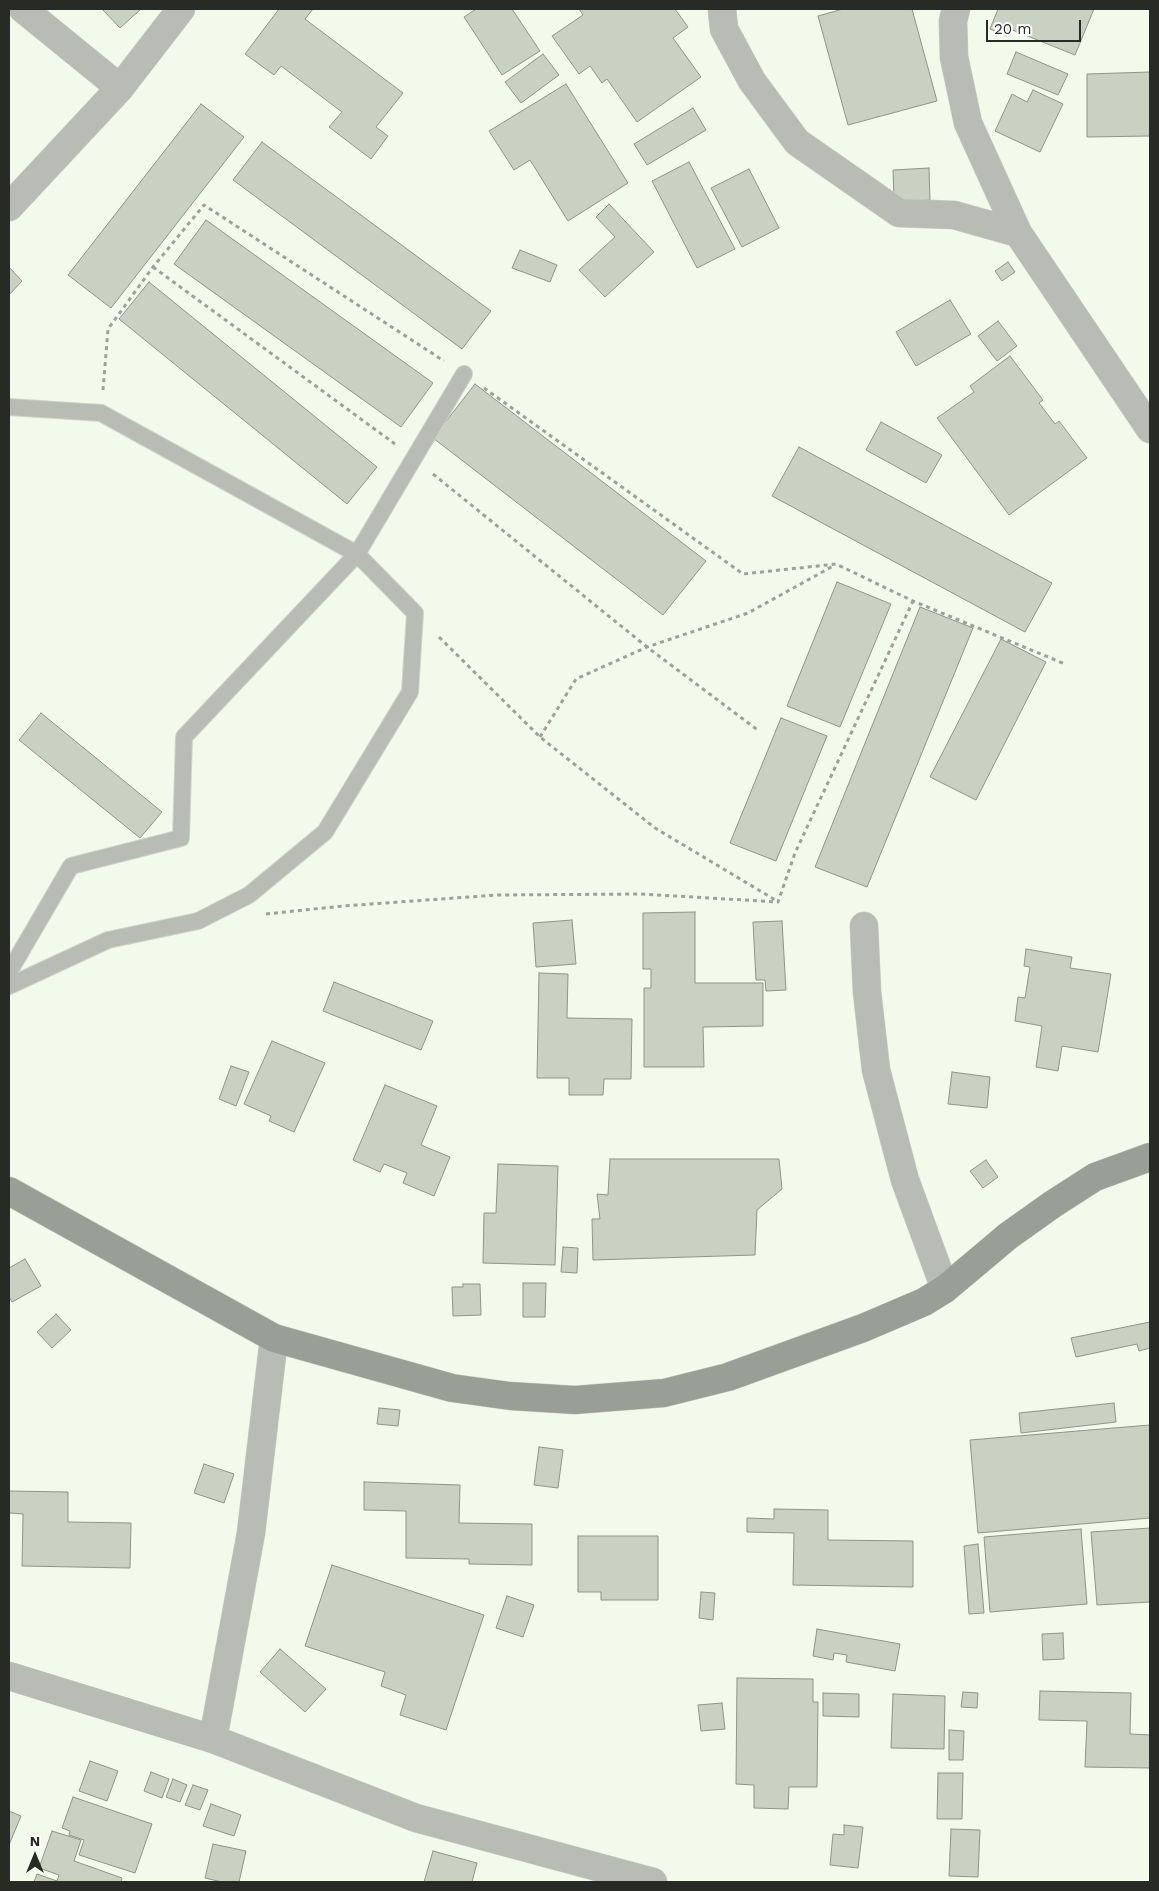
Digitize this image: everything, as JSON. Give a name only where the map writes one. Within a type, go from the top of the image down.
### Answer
[{"type":"main road","points":[[9,1191],[274,1338],[452,1388],[510,1396],[575,1400],[664,1393],[728,1377],[863,1328],[924,1302],[945,1288],[1008,1236],[1094,1177],[1150,1157]]},
{"type":"street","points":[[23,9],[120,88]]},
{"type":"street","points":[[9,207],[120,88],[181,9]]},
{"type":"street","points":[[722,9],[724,29],[752,81],[797,142],[899,213],[954,216],[1018,233]]},
{"type":"street","points":[[956,9],[953,21],[954,57],[968,123],[1018,233],[1150,429]]},
{"type":"street","points":[[864,926],[867,992],[876,1070],[905,1180],[945,1288]]},
{"type":"street","points":[[213,1739],[251,1533],[274,1338]]},
{"type":"street","points":[[9,1676],[213,1739],[416,1818],[653,1882]]},
{"type":"lane","points":[[9,972],[71,866],[181,838],[184,737],[358,554],[413,457],[464,374]]},
{"type":"lane","points":[[9,407],[101,413],[358,554],[415,613],[410,692],[325,832],[249,895],[198,921],[108,940],[9,986]]},
{"type":"path","points":[[101,413],[108,329],[153,267],[204,206],[464,374],[743,574],[836,564],[913,601],[1065,664]]},
{"type":"path","points":[[153,267],[413,457],[647,647],[759,732]]},
{"type":"path","points":[[540,737],[576,679],[647,647],[748,613],[836,564]]},
{"type":"path","points":[[778,902],[795,853],[913,601]]},
{"type":"path","points":[[415,613],[540,737],[655,828],[778,902]]},
{"type":"path","points":[[266,914],[343,906],[497,895],[641,894],[778,902]]},
{"type":"building","points":[[102,9],[141,9],[120,28]]},
{"type":"building","points":[[279,9],[313,9],[305,19],[403,93],[376,127],[388,136],[371,159],[329,127],[342,112],[281,66],[274,75],[245,54]]},
{"type":"building","points":[[476,9],[512,9],[540,51],[502,75],[464,17]]},
{"type":"building","points":[[579,9],[675,9],[688,27],[673,38],[701,77],[637,122],[607,79],[602,83],[590,66],[579,74],[552,36],[583,15]]},
{"type":"building","points":[[843,9],[912,9],[937,101],[848,125],[818,16]]},
{"type":"building","points":[[998,9],[1094,9],[1075,55],[1010,29],[1007,36],[990,29]]},
{"type":"building","points":[[1016,52],[1068,74],[1058,95],[1007,74]]},
{"type":"building","points":[[543,54],[559,75],[521,103],[505,82]]},
{"type":"building","points":[[1150,72],[1150,136],[1087,137],[1087,74]]},
{"type":"building","points":[[566,84],[628,183],[568,221],[530,160],[514,170],[489,131]]},
{"type":"building","points":[[1033,90],[1063,104],[1040,152],[995,131],[1012,94],[1027,102]]},
{"type":"building","points":[[201,104],[244,137],[111,308],[68,275]]},
{"type":"building","points":[[693,108],[706,130],[647,165],[634,144]]},
{"type":"building","points":[[262,142],[491,311],[462,349],[233,180]]},
{"type":"building","points":[[689,162],[735,249],[697,268],[652,181]]},
{"type":"building","points":[[929,168],[930,200],[894,201],[893,170]]},
{"type":"building","points":[[749,169],[779,228],[742,247],[711,188]]},
{"type":"building","points":[[609,204],[654,252],[605,297],[579,270],[615,237],[596,217]]},
{"type":"building","points":[[206,220],[433,383],[401,427],[174,264]]},
{"type":"building","points":[[520,250],[557,265],[550,282],[512,268]]},
{"type":"building","points":[[1008,262],[1015,272],[1002,281],[995,271]]},
{"type":"building","points":[[9,267],[22,281],[9,295]]},
{"type":"building","points":[[149,282],[377,467],[347,504],[119,319]]},
{"type":"building","points":[[950,300],[971,334],[916,366],[896,332]]},
{"type":"building","points":[[998,321],[1017,346],[997,361],[978,336]]},
{"type":"building","points":[[1010,356],[1043,400],[1039,403],[1055,424],[1059,421],[1087,458],[1009,515],[937,418],[974,392],[970,386]]},
{"type":"building","points":[[475,384],[706,561],[663,615],[433,438]]},
{"type":"building","points":[[881,422],[942,455],[926,483],[866,450]]},
{"type":"building","points":[[799,447],[1052,583],[1025,632],[772,496]]},
{"type":"building","points":[[837,582],[891,604],[840,727],[787,706]]},
{"type":"building","points":[[920,607],[973,628],[867,887],[815,867]]},
{"type":"building","points":[[1001,639],[1046,662],[976,800],[930,777]]},
{"type":"building","points":[[41,713],[162,812],[140,838],[19,740]]},
{"type":"building","points":[[781,718],[827,736],[776,861],[730,843]]},
{"type":"building","points":[[695,912],[695,983],[763,983],[763,1026],[703,1027],[704,1067],[644,1067],[644,988],[651,988],[651,969],[643,969],[643,913]]},
{"type":"building","points":[[572,920],[576,964],[536,967],[533,923]]},
{"type":"building","points":[[782,921],[786,990],[766,991],[765,980],[756,980],[753,922]]},
{"type":"building","points":[[1026,949],[1072,957],[1070,968],[1111,974],[1098,1052],[1062,1046],[1058,1071],[1036,1067],[1042,1026],[1015,1021],[1018,997],[1025,998],[1030,967],[1024,966]]},
{"type":"building","points":[[539,973],[568,974],[567,1018],[632,1019],[631,1079],[604,1079],[603,1095],[569,1095],[569,1078],[537,1078]]},
{"type":"building","points":[[334,982],[433,1021],[421,1050],[323,1011]]},
{"type":"building","points":[[272,1041],[325,1063],[294,1132],[269,1121],[271,1116],[244,1104]]},
{"type":"building","points":[[231,1066],[249,1072],[236,1106],[219,1099]]},
{"type":"building","points":[[952,1072],[990,1077],[987,1108],[948,1104]]},
{"type":"building","points":[[385,1085],[437,1106],[421,1145],[450,1157],[434,1196],[403,1183],[407,1173],[384,1164],[380,1172],[353,1160]]},
{"type":"building","points":[[610,1159],[779,1159],[782,1189],[757,1210],[755,1255],[593,1260],[592,1219],[600,1219],[597,1194],[608,1195]]},
{"type":"building","points":[[986,1160],[998,1177],[983,1188],[970,1171]]},
{"type":"building","points":[[498,1164],[558,1166],[555,1265],[483,1263],[484,1213],[496,1213]]},
{"type":"building","points":[[563,1247],[578,1248],[577,1273],[561,1272]]},
{"type":"building","points":[[25,1259],[41,1286],[12,1302],[9,1297],[9,1268]]},
{"type":"building","points":[[523,1283],[546,1283],[545,1317],[523,1317]]},
{"type":"building","points":[[463,1284],[480,1284],[481,1315],[453,1316],[452,1287],[463,1287]]},
{"type":"building","points":[[56,1314],[71,1330],[52,1348],[37,1332]]},
{"type":"building","points":[[1150,1322],[1150,1348],[1139,1351],[1137,1344],[1076,1357],[1071,1338]]},
{"type":"building","points":[[1114,1403],[1116,1422],[1021,1433],[1019,1413]]},
{"type":"building","points":[[379,1408],[400,1410],[398,1426],[377,1424]]},
{"type":"building","points":[[1150,1425],[1150,1518],[978,1533],[970,1440]]},
{"type":"building","points":[[539,1447],[563,1450],[558,1488],[534,1485]]},
{"type":"building","points":[[204,1464],[234,1474],[224,1503],[194,1493]]},
{"type":"building","points":[[364,1482],[460,1485],[459,1523],[532,1524],[532,1565],[469,1564],[469,1559],[406,1558],[406,1511],[364,1510]]},
{"type":"building","points":[[9,1491],[68,1492],[68,1522],[131,1523],[130,1568],[22,1566],[23,1514],[9,1513]]},
{"type":"building","points":[[774,1509],[828,1510],[828,1540],[913,1541],[913,1587],[793,1585],[794,1533],[747,1532],[747,1518],[774,1519]]},
{"type":"building","points":[[1150,1528],[1150,1602],[1097,1605],[1091,1532]]},
{"type":"building","points":[[1081,1529],[1087,1604],[990,1612],[984,1537]]},
{"type":"building","points":[[578,1536],[658,1536],[658,1600],[601,1600],[601,1592],[578,1592]]},
{"type":"building","points":[[978,1544],[984,1613],[969,1614],[964,1546]]},
{"type":"building","points":[[332,1565],[484,1615],[446,1730],[400,1715],[406,1695],[381,1686],[385,1672],[305,1646]]},
{"type":"building","points":[[701,1592],[715,1593],[713,1620],[699,1618]]},
{"type":"building","points":[[507,1596],[534,1605],[523,1637],[496,1628]]},
{"type":"building","points":[[817,1629],[900,1644],[895,1671],[846,1662],[847,1655],[834,1653],[833,1660],[813,1656]]},
{"type":"building","points":[[1063,1633],[1064,1659],[1043,1660],[1042,1634]]},
{"type":"building","points":[[280,1649],[326,1689],[305,1712],[260,1672]]},
{"type":"building","points":[[737,1678],[813,1679],[813,1702],[818,1702],[817,1787],[789,1787],[788,1809],[754,1808],[754,1785],[736,1784]]},
{"type":"building","points":[[1040,1691],[1131,1693],[1130,1734],[1150,1735],[1150,1768],[1085,1767],[1087,1721],[1039,1720]]},
{"type":"building","points":[[963,1692],[978,1693],[977,1708],[961,1707]]},
{"type":"building","points":[[823,1693],[859,1694],[859,1717],[823,1716]]},
{"type":"building","points":[[893,1694],[945,1696],[944,1749],[891,1748]]},
{"type":"building","points":[[722,1703],[725,1729],[701,1731],[698,1705]]},
{"type":"building","points":[[949,1730],[964,1731],[963,1760],[949,1760]]},
{"type":"building","points":[[90,1761],[118,1771],[107,1801],[79,1791]]},
{"type":"building","points":[[151,1772],[169,1779],[162,1798],[144,1791]]},
{"type":"building","points":[[938,1773],[963,1773],[962,1819],[937,1819]]},
{"type":"building","points":[[173,1779],[187,1785],[180,1802],[166,1797]]},
{"type":"building","points":[[193,1785],[208,1790],[200,1810],[185,1805]]},
{"type":"building","points":[[73,1797],[152,1824],[135,1873],[79,1855],[84,1840],[69,1835],[70,1831],[62,1828]]},
{"type":"building","points":[[211,1804],[241,1815],[234,1836],[203,1826]]},
{"type":"building","points":[[9,1811],[21,1816],[9,1845]]},
{"type":"building","points":[[844,1825],[863,1827],[858,1868],[830,1865],[833,1834],[844,1835]]},
{"type":"building","points":[[951,1829],[980,1830],[978,1877],[949,1876]]},
{"type":"building","points":[[52,1831],[81,1840],[74,1861],[122,1878],[121,1882],[34,1882],[37,1874],[57,1881],[59,1875],[39,1868]]},
{"type":"building","points":[[213,1844],[246,1851],[239,1882],[222,1882],[205,1878]]},
{"type":"building","points":[[433,1851],[477,1863],[472,1882],[424,1882]]}]
